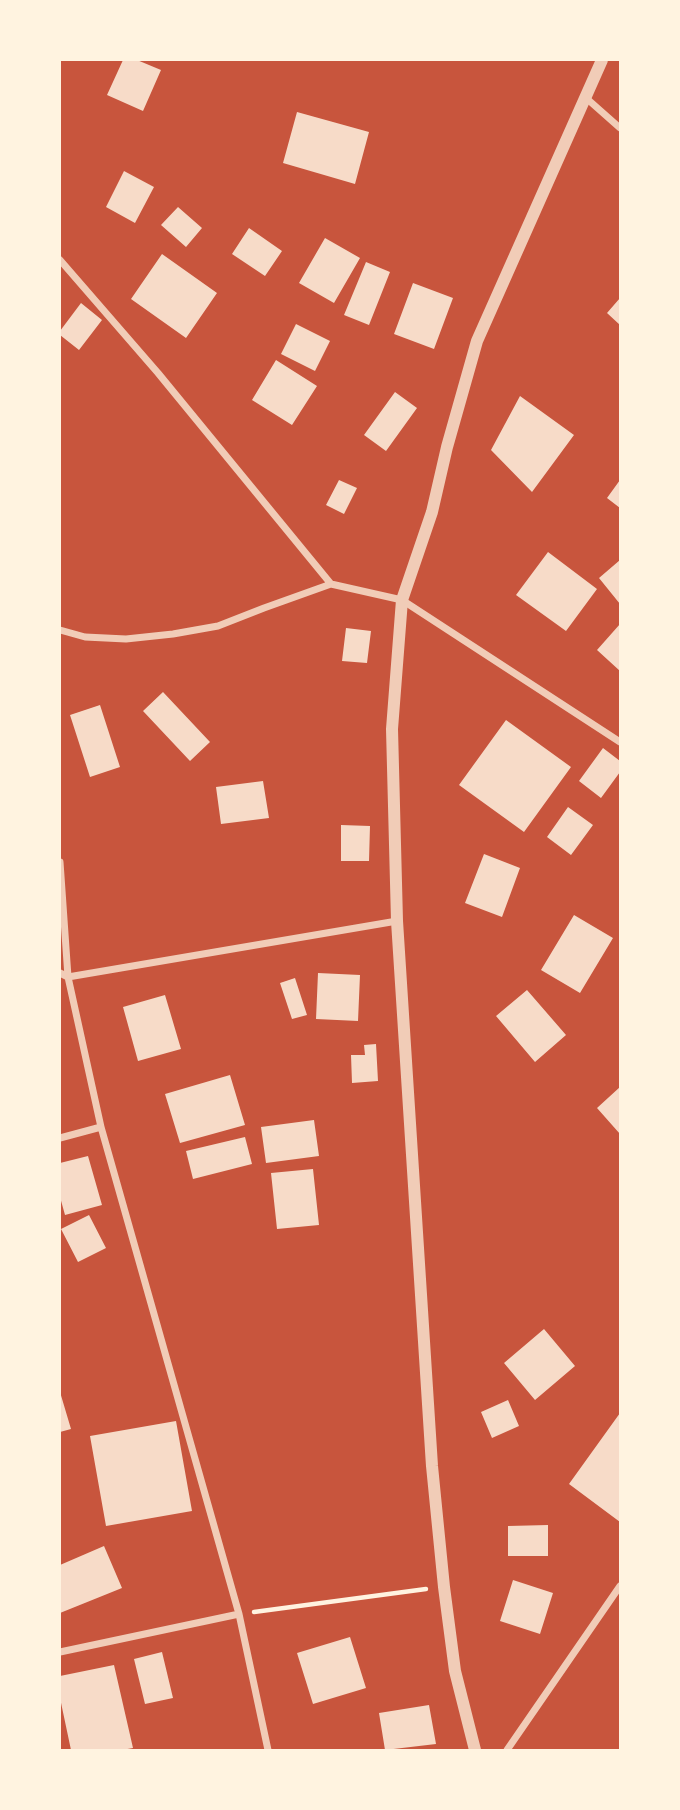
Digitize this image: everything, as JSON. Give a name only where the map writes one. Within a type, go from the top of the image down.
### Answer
[{"type":"street","points":[[475,1751],[455,1671],[432,1466],[397,921],[392,729],[402,600],[432,512],[477,341],[602,60]]},
{"type":"street","points":[[585,97],[621,128]]},
{"type":"street","points":[[60,260],[158,373],[331,584]]},
{"type":"street","points":[[60,630],[85,637],[126,639],[173,634],[218,626],[331,584],[402,600],[621,742]]},
{"type":"street","points":[[60,862],[68,977],[101,1127],[239,1614],[268,1751]]},
{"type":"street","points":[[60,973],[68,977],[397,921]]},
{"type":"street","points":[[60,1139],[101,1127]]},
{"type":"street","points":[[507,1751],[621,1586]]},
{"type":"street","points":[[60,1652],[224,1615],[239,1614]]},
{"type":"path","points":[[239,1614],[444,1587]]},
{"type":"building","points":[[123,60],[137,60],[161,70],[143,111],[107,95]]},
{"type":"building","points":[[297,112],[369,132],[355,184],[283,163]]},
{"type":"building","points":[[124,171],[154,187],[135,223],[106,207]]},
{"type":"building","points":[[178,207],[202,228],[186,247],[161,225]]},
{"type":"building","points":[[249,228],[282,251],[265,276],[232,254]]},
{"type":"building","points":[[325,238],[360,258],[334,303],[299,283]]},
{"type":"building","points":[[162,254],[217,293],[186,338],[131,299]]},
{"type":"building","points":[[366,262],[390,272],[369,325],[344,315]]},
{"type":"building","points":[[413,283],[453,298],[434,349],[394,334]]},
{"type":"building","points":[[620,298],[620,325],[607,313]]},
{"type":"building","points":[[81,303],[102,320],[79,350],[60,335],[60,331]]},
{"type":"building","points":[[296,324],[330,341],[315,371],[281,354]]},
{"type":"building","points":[[276,360],[317,386],[292,425],[252,400]]},
{"type":"building","points":[[395,392],[417,408],[386,451],[364,435]]},
{"type":"building","points":[[520,396],[574,435],[532,492],[491,450]]},
{"type":"building","points":[[339,480],[357,488],[344,514],[326,505]]},
{"type":"building","points":[[620,480],[620,508],[607,498]]},
{"type":"building","points":[[548,552],[597,589],[566,631],[516,595]]},
{"type":"building","points":[[620,560],[620,604],[599,578]]},
{"type":"building","points":[[620,624],[620,671],[597,650]]},
{"type":"building","points":[[346,628],[371,631],[367,663],[342,661]]},
{"type":"building","points":[[163,692],[210,742],[190,761],[143,711]]},
{"type":"building","points":[[100,705],[120,767],[90,777],[70,715]]},
{"type":"building","points":[[506,720],[571,767],[524,832],[459,785]]},
{"type":"building","points":[[603,748],[620,761],[620,772],[601,798],[579,781]]},
{"type":"building","points":[[263,781],[269,818],[221,824],[216,787]]},
{"type":"building","points":[[568,807],[593,825],[571,855],[547,837]]},
{"type":"building","points":[[341,825],[370,826],[369,861],[341,861]]},
{"type":"building","points":[[484,854],[520,868],[502,917],[465,903]]},
{"type":"building","points":[[574,915],[613,938],[580,993],[541,970]]},
{"type":"building","points":[[318,973],[360,975],[358,1021],[316,1019]]},
{"type":"building","points":[[295,978],[307,1015],[292,1019],[280,983]]},
{"type":"building","points":[[527,990],[566,1035],[535,1062],[496,1016]]},
{"type":"building","points":[[165,995],[181,1049],[138,1061],[123,1007]]},
{"type":"building","points":[[376,1044],[378,1081],[352,1083],[351,1055],[365,1055],[364,1045]]},
{"type":"building","points":[[230,1075],[245,1125],[180,1143],[165,1094]]},
{"type":"building","points":[[620,1087],[620,1134],[597,1108]]},
{"type":"building","points":[[314,1120],[319,1156],[266,1163],[261,1127]]},
{"type":"building","points":[[245,1137],[252,1164],[193,1179],[186,1151]]},
{"type":"building","points":[[88,1156],[102,1205],[65,1215],[60,1197],[60,1163]]},
{"type":"building","points":[[313,1169],[319,1225],[277,1229],[271,1173]]},
{"type":"building","points":[[89,1215],[106,1248],[78,1262],[61,1229]]},
{"type":"building","points":[[544,1329],[575,1366],[535,1400],[504,1363]]},
{"type":"building","points":[[60,1392],[71,1429],[60,1432]]},
{"type":"building","points":[[508,1400],[519,1426],[492,1438],[481,1412]]},
{"type":"building","points":[[620,1413],[620,1522],[569,1484]]},
{"type":"building","points":[[176,1421],[192,1511],[106,1526],[90,1436]]},
{"type":"building","points":[[548,1525],[548,1556],[508,1556],[508,1526]]},
{"type":"building","points":[[104,1546],[122,1588],[60,1613],[60,1565]]},
{"type":"building","points":[[513,1580],[553,1593],[540,1634],[500,1621]]},
{"type":"building","points":[[350,1637],[366,1688],[313,1704],[297,1653]]},
{"type":"building","points":[[162,1652],[173,1698],[145,1704],[134,1659]]},
{"type":"building","points":[[114,1665],[133,1748],[71,1750],[60,1698],[60,1676]]},
{"type":"building","points":[[429,1705],[436,1744],[385,1750],[379,1713]]}]
